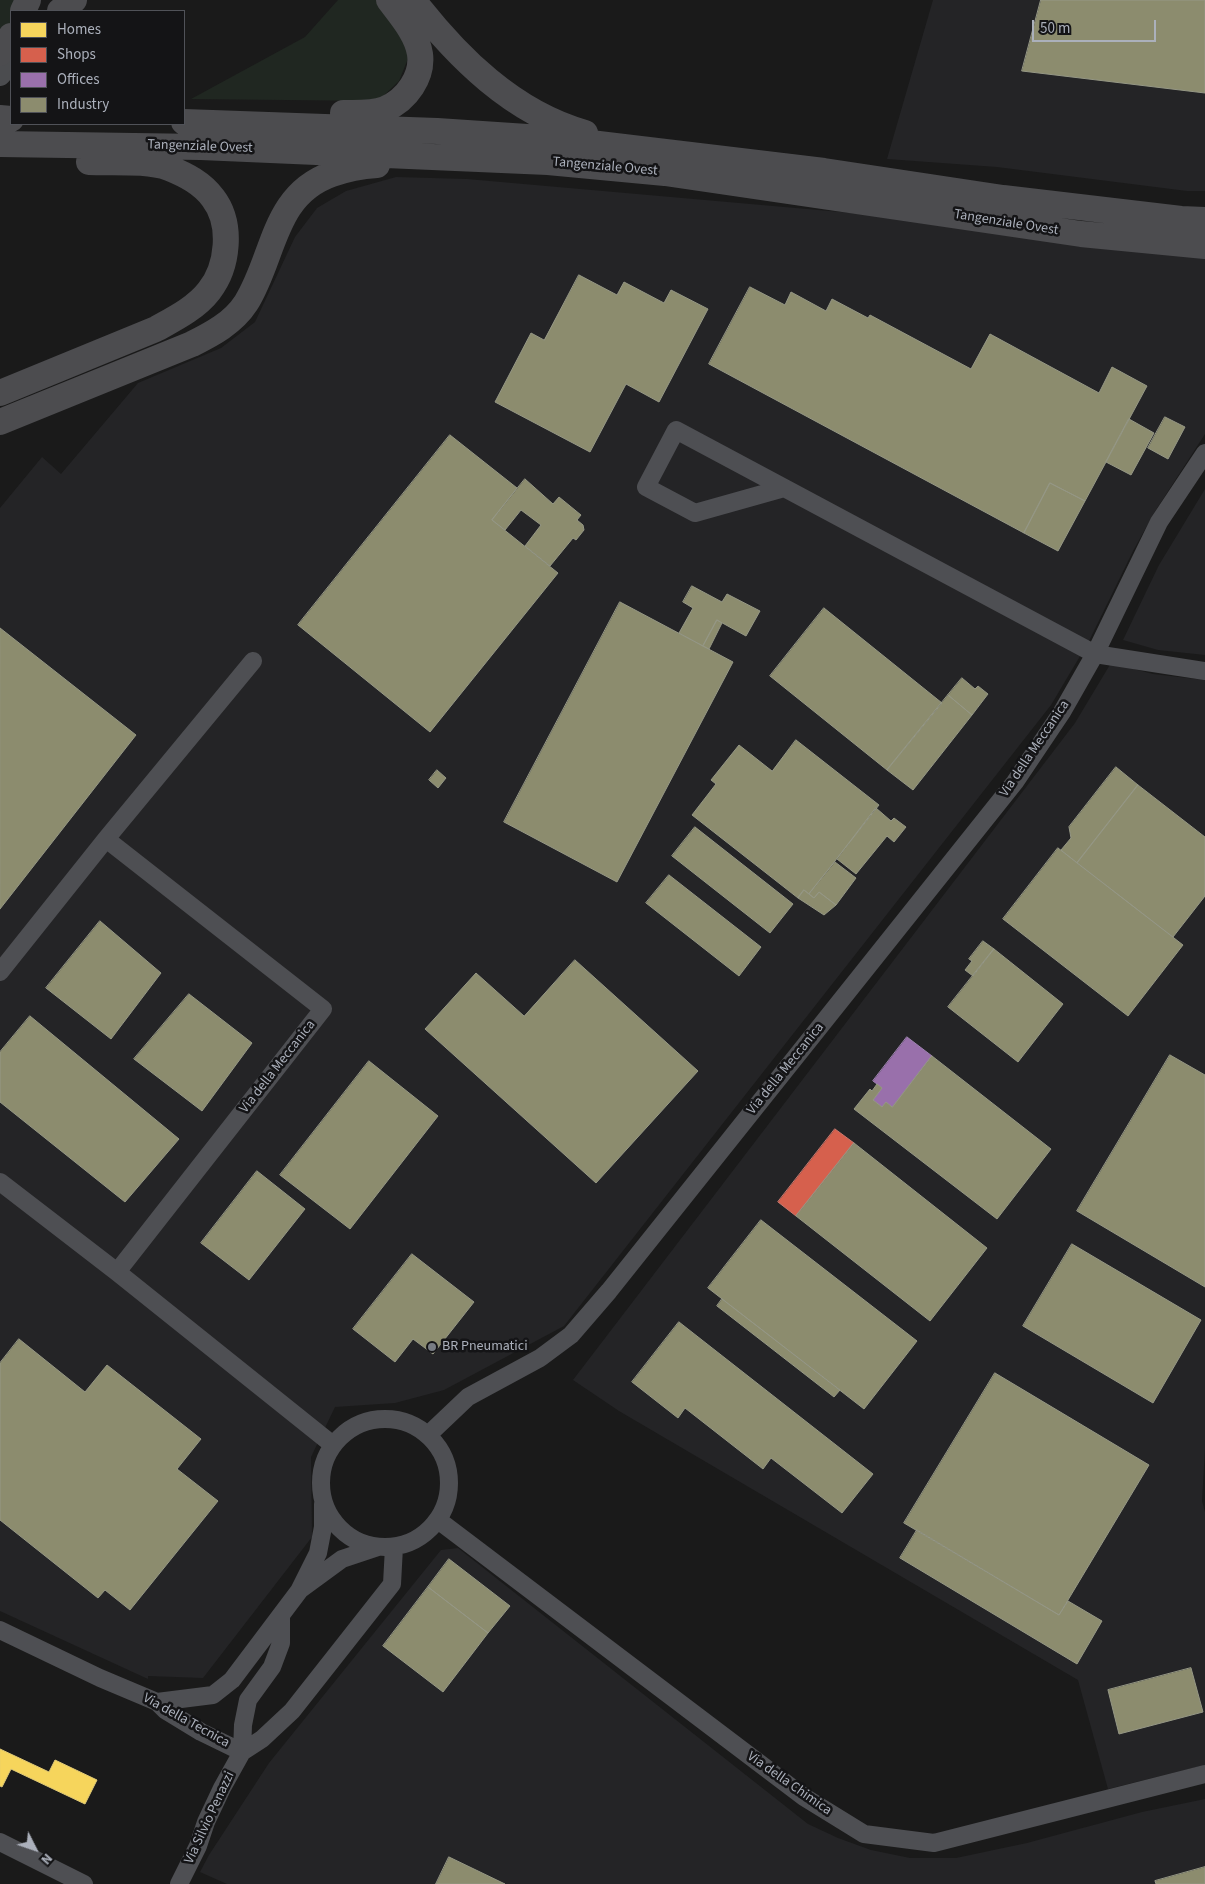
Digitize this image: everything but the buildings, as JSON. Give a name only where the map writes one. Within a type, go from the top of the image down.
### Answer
[{"type":"highway","points":[[60,10],[74,0]]},
{"type":"highway","points":[[185,116],[355,113],[386,109],[407,93],[418,74],[420,65],[420,53],[413,36],[389,0]]},
{"type":"highway","points":[[413,0],[438,32],[465,60],[496,86],[526,106],[552,121],[646,149]]},
{"type":"highway","points":[[0,52],[10,37]]},
{"type":"highway","name":"Tangenziale Ovest","points":[[185,122],[437,131],[557,139],[824,171],[1003,198],[1180,219],[1205,220]]},
{"type":"highway","name":"Tangenziale Ovest","points":[[0,144],[201,147],[548,162],[665,172],[1081,234],[1205,246]]},
{"type":"highway","points":[[0,150],[42,160],[151,164],[167,167],[194,180],[213,198],[220,210],[225,238],[221,269],[215,282],[208,293],[178,316],[156,329],[0,393]]},
{"type":"highway","points":[[0,422],[192,344],[220,329],[245,304],[253,290],[278,226],[290,204],[302,191],[328,176],[370,165],[548,162]]},
{"type":"main road","points":[[0,75],[10,63]]},
{"type":"street","points":[[784,488],[695,513],[646,487],[676,430],[1094,654],[1205,671]]},
{"type":"street","name":"Via della Meccanica","points":[[428,1435],[468,1397],[540,1358],[571,1335],[609,1291],[1015,782],[1062,712],[1094,654],[1159,522],[1205,453]]},
{"type":"street","points":[[0,972],[106,839],[254,661]]},
{"type":"street","name":"Via della Meccanica","points":[[106,839],[323,1010],[117,1272]]},
{"type":"street","points":[[0,1182],[117,1272],[333,1445]]},
{"type":"street","points":[[157,1702],[213,1695],[232,1680],[299,1591],[318,1553],[323,1527],[323,1503],[320,1483],[324,1463],[333,1445],[346,1432],[361,1424],[378,1419],[396,1420],[413,1425],[428,1435],[441,1453],[449,1475],[449,1491],[445,1506],[438,1520],[426,1533],[411,1542],[342,1559],[299,1591]]},
{"type":"street","points":[[323,1503],[335,1524],[354,1540],[386,1547]]},
{"type":"street","name":"Via della Chimica","points":[[438,1520],[804,1797],[864,1834],[934,1843],[1205,1774]]},
{"type":"street","name":"Via della Tecnica","points":[[0,1630],[100,1678],[157,1702],[166,1710],[202,1732],[242,1752],[262,1739],[292,1711],[392,1584],[386,1547]]},
{"type":"street","points":[[242,1752],[242,1725],[248,1700],[272,1667],[280,1643],[281,1615]]},
{"type":"street","name":"Via Silvio Penazzi","points":[[179,1884],[198,1846],[206,1822],[222,1788],[242,1752]]},
{"type":"street","points":[[0,1842],[84,1884]]},
{"type":"shaded area","points":[[0,0],[22,0],[10,10],[10,24],[0,43]]},
{"type":"shaded area","points":[[338,0],[380,0],[402,29],[409,56],[399,81],[378,101],[191,99],[305,37]]},
{"type":"shaded area","points":[[933,0],[1205,0],[1205,191],[1187,191],[997,167],[887,159]]},
{"type":"shaded area","points":[[396,177],[467,179],[875,215],[1205,253],[1205,434],[1154,513],[1133,551],[1089,641],[1051,705],[564,1326],[444,1390],[395,1403],[335,1407],[311,1457],[312,1537],[203,1678],[148,1676],[148,1679],[0,1611],[0,508],[42,457],[61,474],[138,383],[221,348],[255,322],[295,237],[317,208],[346,191]]},
{"type":"shaded area","points":[[1205,489],[1205,655],[1158,650],[1123,640],[1159,565]]},
{"type":"shaded area","points":[[1111,663],[1153,674],[1205,680],[1205,1449],[1202,1501],[1205,1512],[1205,1765],[1108,1789],[1078,1680],[619,1411],[573,1380],[1075,723]]},
{"type":"shaded area","points":[[458,1548],[808,1824],[838,1838],[871,1850],[910,1858],[956,1858],[1027,1843],[1142,1812],[1205,1799],[1205,1884],[227,1884],[200,1872],[269,1763],[441,1550]]},
{"type":"place","name":"BR Pneumatici","points":[[432,1347]]}]
